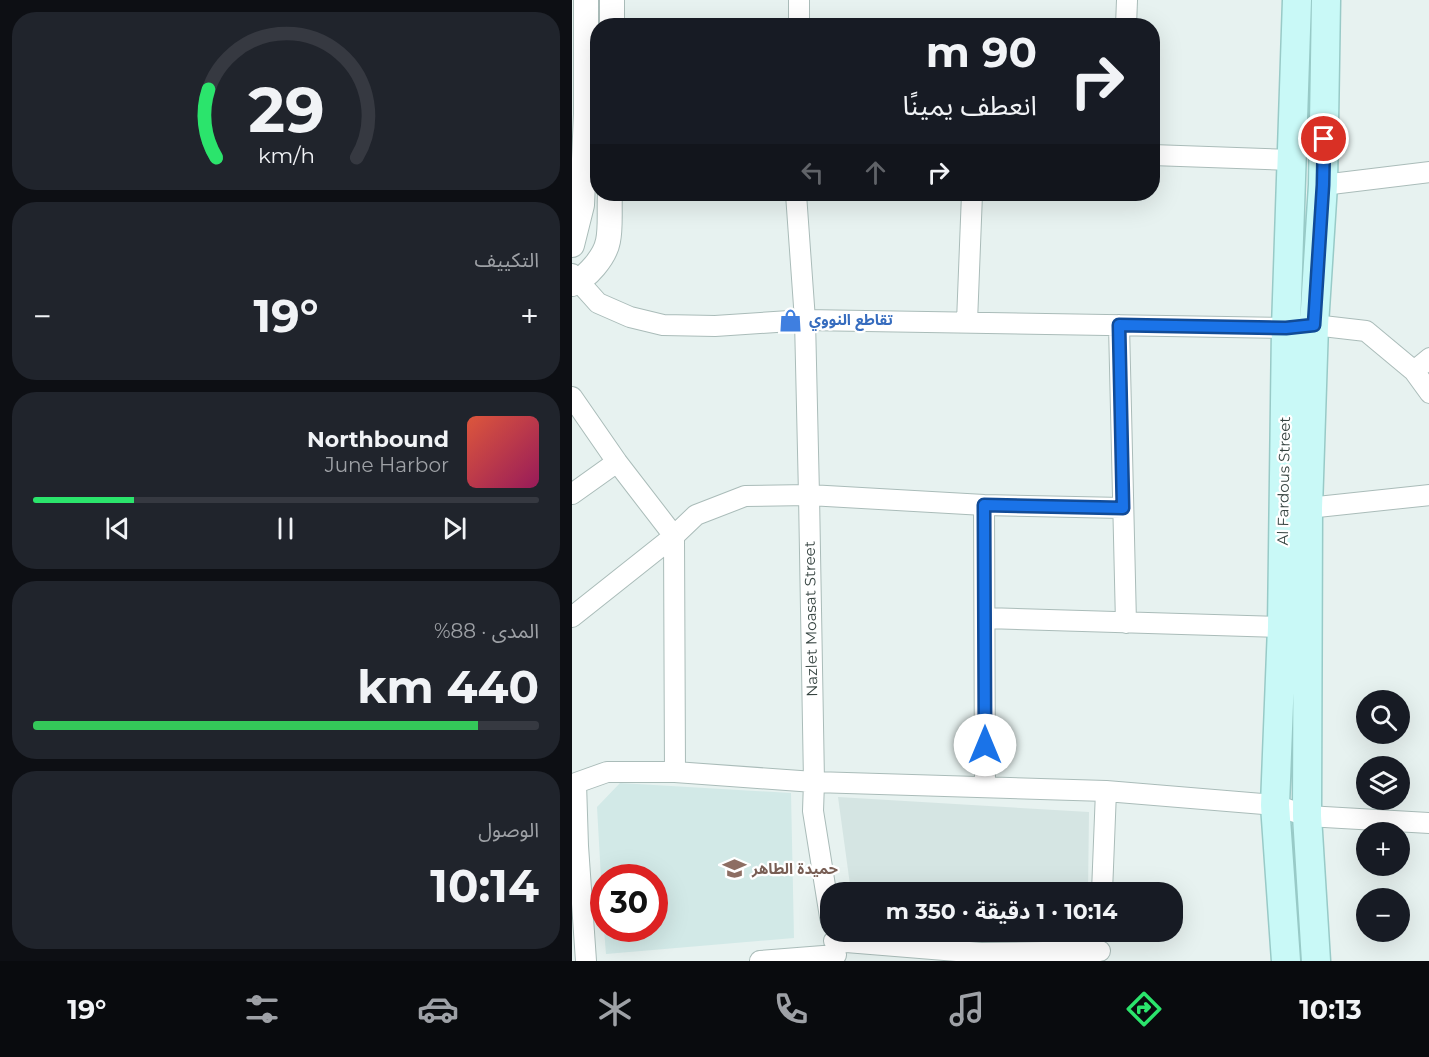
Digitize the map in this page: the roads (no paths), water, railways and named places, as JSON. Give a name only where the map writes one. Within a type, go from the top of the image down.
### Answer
[{"type":"main road","name":"Al Fardous Street","points":[[1297,0],[1292,160],[1308,508],[1307,816],[1316,961]]},
{"type":"main road","name":"Al Fardous Street","points":[[1286,961],[1275,805],[1282,627],[1300,326],[1323,185],[1326,0]]},
{"type":"street","points":[[572,245],[582,205],[586,114],[586,0]]},
{"type":"street","points":[[612,0],[612,18]]},
{"type":"street","points":[[799,18],[800,0]]},
{"type":"street","points":[[1126,18],[1127,0]]},
{"type":"street","points":[[1160,155],[1292,160]]},
{"type":"street","points":[[1323,185],[1430,172]]},
{"type":"street","points":[[610,201],[608,243],[593,269],[574,280],[598,303],[630,318],[663,325],[715,326],[805,320],[1300,326],[1366,331],[1414,371],[1430,393]]},
{"type":"street","name":"Nazlet Moasat Street","points":[[796,201],[805,320],[813,811],[824,882]]},
{"type":"street","points":[[967,322],[972,201]]},
{"type":"street","points":[[1119,325],[1126,623]]},
{"type":"street","points":[[1414,371],[1430,358]]},
{"type":"street","points":[[572,397],[617,462],[674,536],[675,772]]},
{"type":"street","points":[[572,494],[617,462]]},
{"type":"street","points":[[572,616],[674,536],[696,515],[745,496],[809,495],[984,505],[1123,508]]},
{"type":"street","points":[[1308,508],[1430,495]]},
{"type":"street","points":[[984,505],[985,787]]},
{"type":"street","points":[[985,618],[1282,627]]},
{"type":"street","points":[[581,956],[574,779],[606,772],[675,772],[814,782],[1106,791],[1275,805],[1307,816],[1430,823]]},
{"type":"street","points":[[1102,882],[1106,791]]},
{"type":"street","points":[[760,961],[835,947],[982,957],[1100,948]]},
{"type":"place","name":"تقاطع النووي","points":[[791,320]]},
{"type":"place","name":"حميدة الطاهر","points":[[734,869]]}]
